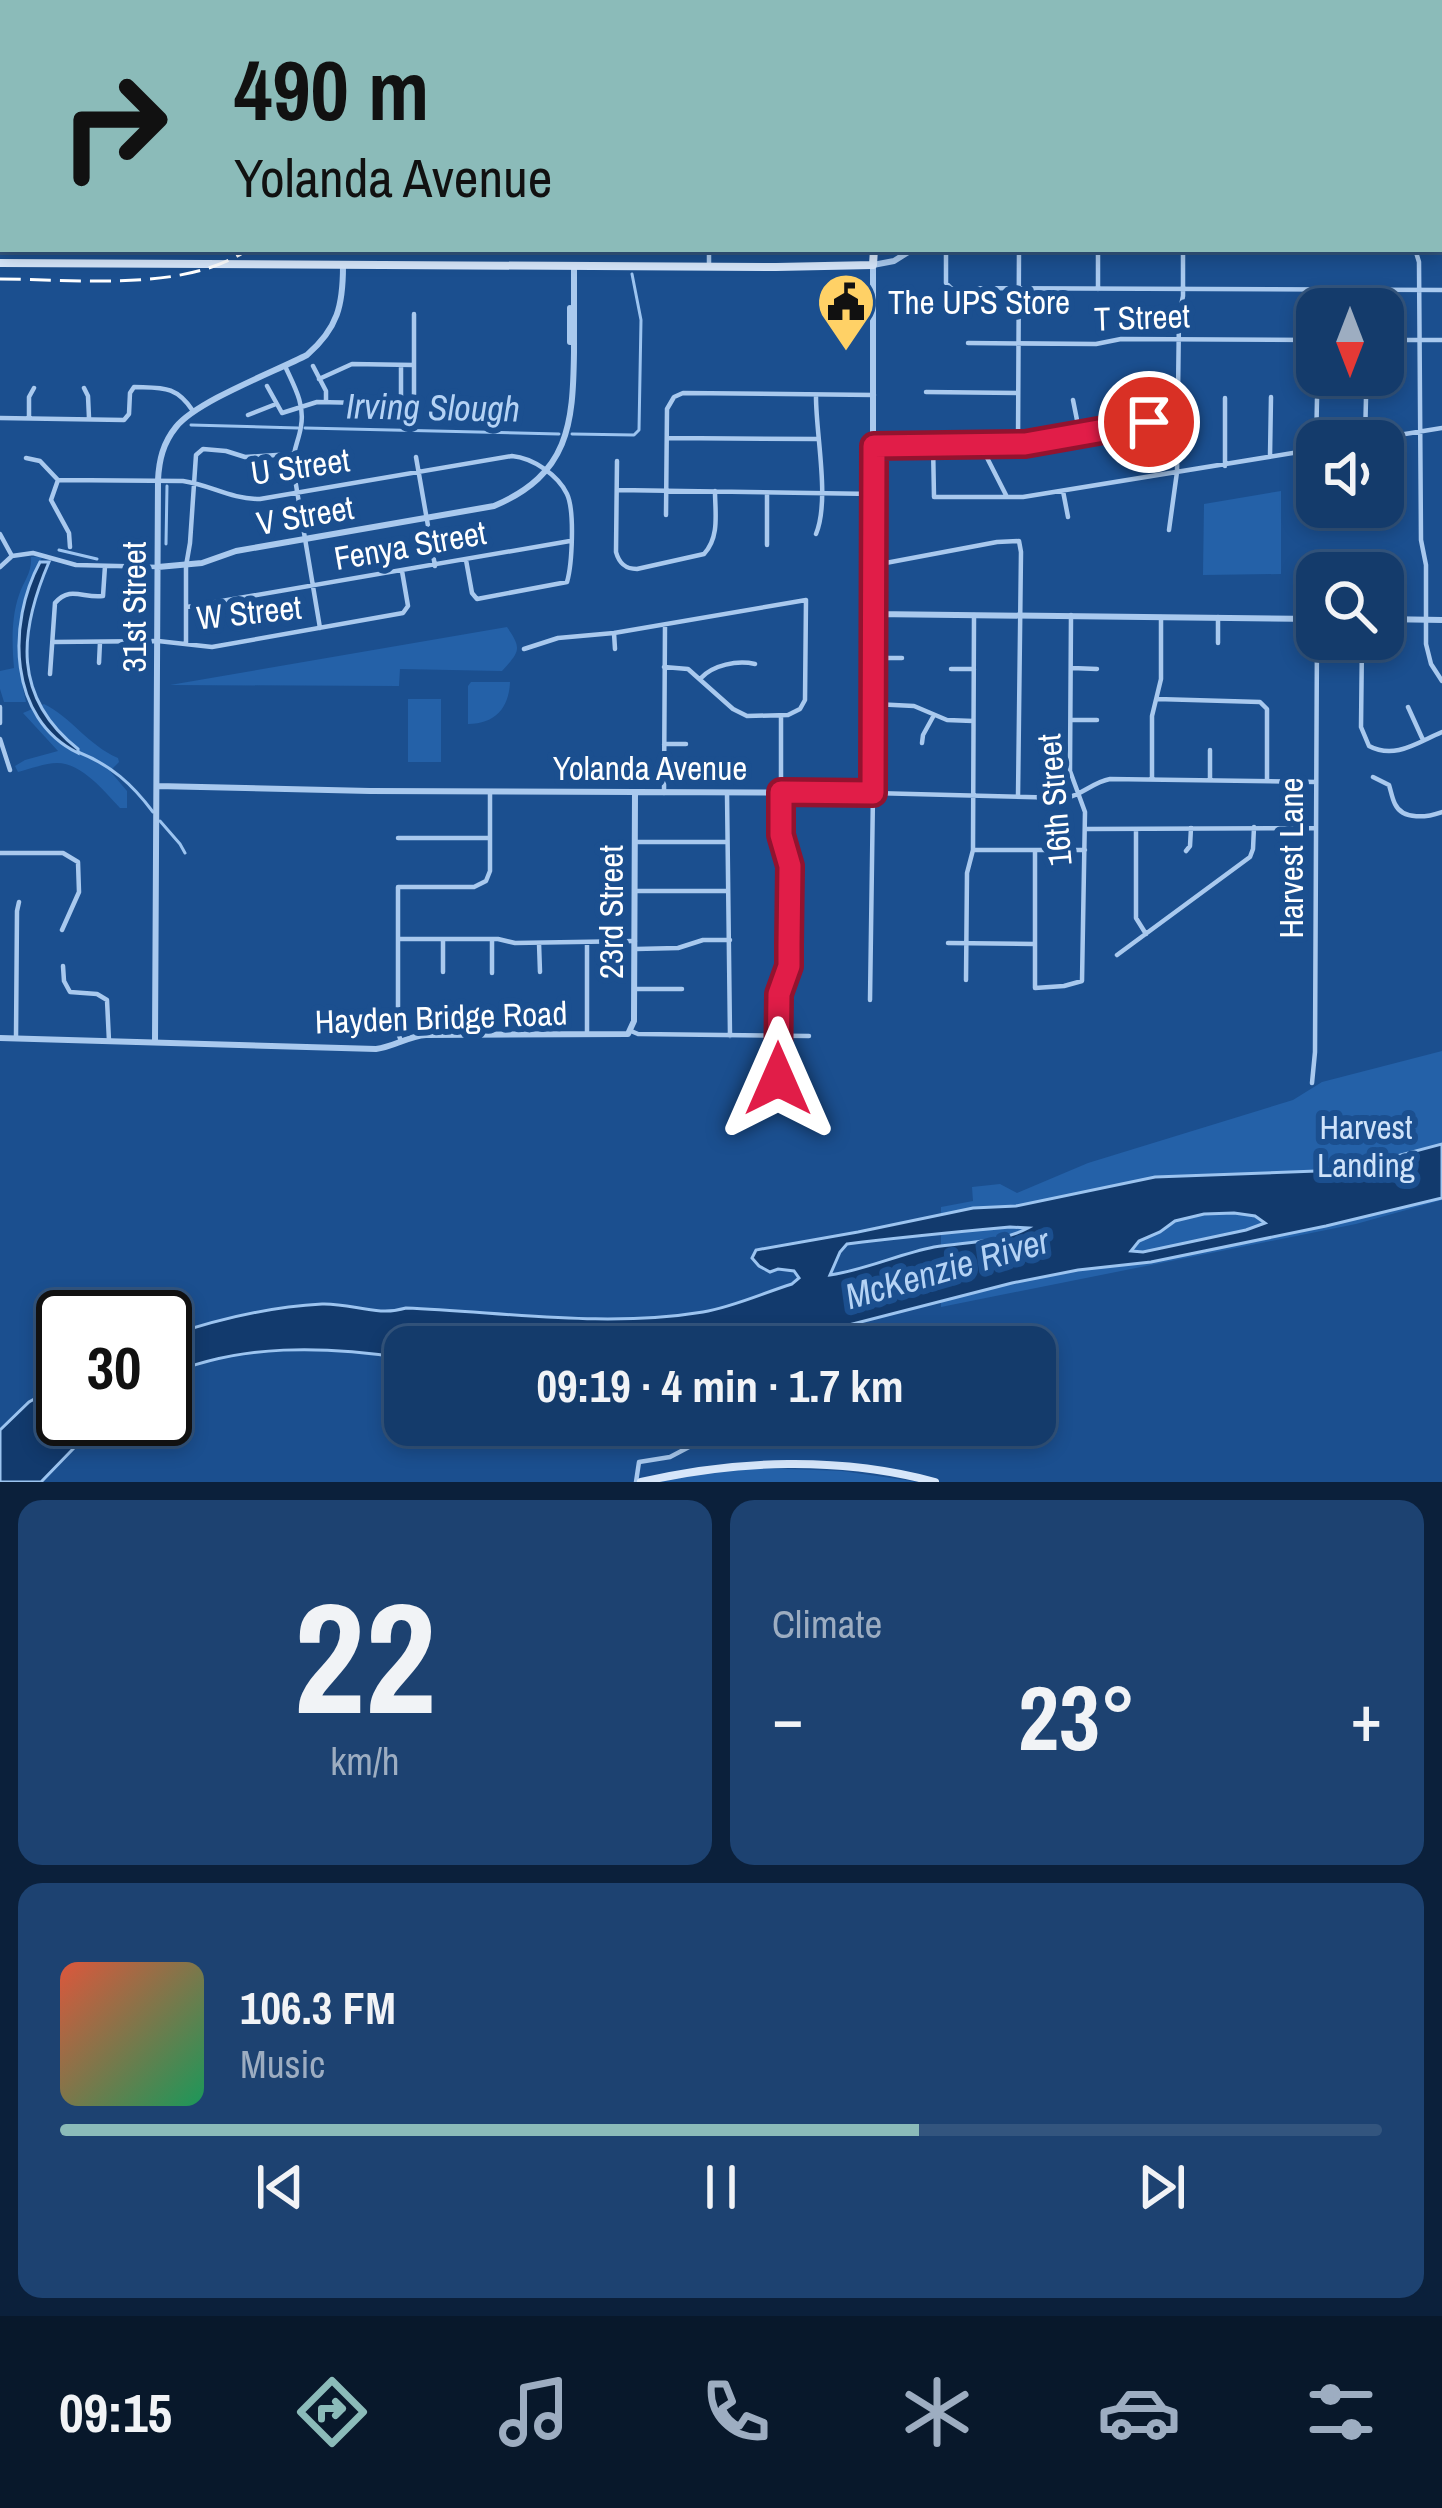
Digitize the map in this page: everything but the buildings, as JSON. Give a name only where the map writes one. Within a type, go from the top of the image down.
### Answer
[{"type":"main road","points":[[343,252],[343,266]]},
{"type":"main road","points":[[0,263],[710,268],[873,265],[874,252]]},
{"type":"main road","points":[[639,1482],[698,1470],[784,1464],[861,1469],[935,1482]]},
{"type":"street","points":[[710,252],[710,268]]},
{"type":"street","points":[[870,1000],[873,265],[908,252]]},
{"type":"street","points":[[946,252],[947,286],[1442,290]]},
{"type":"street","points":[[1018,445],[1019,252]]},
{"type":"street","points":[[1098,252],[1098,289]]},
{"type":"street","points":[[1169,530],[1178,472],[1183,252]]},
{"type":"street","points":[[1416,252],[1422,378],[1421,540],[1428,654],[1442,681]]},
{"type":"street","points":[[0,418],[126,419],[131,388],[176,392],[193,411],[307,355],[323,341],[342,300],[343,266]]},
{"type":"street","name":"V Street","points":[[12,556],[42,554],[76,565],[186,566],[236,551],[494,506],[523,491],[546,471],[563,443],[573,402],[572,267]]},
{"type":"street","points":[[414,314],[414,423]]},
{"type":"street","name":"T Street","points":[[968,343],[1296,340]]},
{"type":"street","points":[[1404,340],[1442,340]]},
{"type":"street","points":[[319,379],[352,364],[414,365]]},
{"type":"street","points":[[401,364],[401,404]]},
{"type":"street","points":[[313,365],[326,391],[326,402]]},
{"type":"street","points":[[285,366],[302,406],[292,454],[320,628]]},
{"type":"street","points":[[268,386],[282,412],[326,402],[414,404]]},
{"type":"street","points":[[29,418],[34,388]]},
{"type":"street","points":[[84,388],[89,418]]},
{"type":"street","points":[[926,392],[1018,393]]},
{"type":"street","points":[[666,515],[670,400],[683,393],[874,395]]},
{"type":"street","points":[[816,395],[820,493],[816,534]]},
{"type":"street","points":[[1270,456],[1271,397]]},
{"type":"street","points":[[1225,398],[1225,466]]},
{"type":"street","points":[[1365,420],[1366,398]]},
{"type":"street","points":[[1126,399],[1131,425]]},
{"type":"street","points":[[1317,399],[1317,420]]},
{"type":"street","points":[[1073,400],[1080,435]]},
{"type":"street","points":[[248,415],[276,404]]},
{"type":"street","name":"31st Street","points":[[155,1042],[158,480],[163,447],[193,411]]},
{"type":"street","points":[[874,446],[1018,445],[1178,417]]},
{"type":"street","points":[[1404,434],[1442,428]]},
{"type":"street","points":[[667,438],[817,439]]},
{"type":"street","points":[[933,444],[934,497],[1007,497],[1296,452]]},
{"type":"street","points":[[980,444],[1007,497]]},
{"type":"street","points":[[186,643],[186,566],[196,454],[203,449],[244,458],[292,454]]},
{"type":"street","name":"U Street","points":[[58,480],[192,482],[239,499],[260,499],[511,456],[532,460],[546,471]]},
{"type":"street","points":[[416,457],[435,566]]},
{"type":"street","points":[[26,458],[40,461],[58,480],[52,500],[69,533],[70,547]]},
{"type":"street","points":[[616,461],[616,552],[622,565],[633,569],[704,554],[715,534],[716,490]]},
{"type":"street","points":[[466,560],[477,599],[561,585],[569,579],[568,498],[546,471]]},
{"type":"street","points":[[616,490],[874,494]]},
{"type":"street","points":[[1063,490],[1068,517]]},
{"type":"street","points":[[767,493],[767,544]]},
{"type":"street","points":[[0,534],[12,556],[0,567]]},
{"type":"street","name":"Fenya Street","points":[[187,608],[570,541]]},
{"type":"street","points":[[874,565],[1018,541],[1018,797]]},
{"type":"street","points":[[50,674],[56,602],[72,592],[103,596],[105,566]]},
{"type":"street","name":"W Street","points":[[53,642],[158,641],[212,647],[406,611],[402,571]]},
{"type":"street","points":[[524,649],[558,638],[806,600],[805,700],[800,709],[781,717],[740,714],[688,669],[664,667]]},
{"type":"street","points":[[874,614],[1296,619]]},
{"type":"street","points":[[966,980],[967,873],[973,850],[974,615]]},
{"type":"street","name":"16th Street","points":[[1035,944],[1035,988],[1082,981],[1085,812],[1070,771],[1071,616]]},
{"type":"street","points":[[1152,780],[1152,716],[1161,680],[1162,616]]},
{"type":"street","points":[[1218,617],[1218,643]]},
{"type":"street","points":[[1404,619],[1442,620]]},
{"type":"street","points":[[664,625],[664,793]]},
{"type":"street","points":[[614,633],[615,649]]},
{"type":"street","points":[[99,663],[100,642]]},
{"type":"street","points":[[873,658],[902,658]]},
{"type":"street","name":"Harvest Lane","points":[[1312,1083],[1316,1052],[1317,660]]},
{"type":"street","points":[[1372,663],[1362,663],[1361,727],[1369,746],[1396,752],[1442,732]]},
{"type":"street","points":[[701,678],[716,667],[754,664]]},
{"type":"street","points":[[1072,668],[1097,669]]},
{"type":"street","points":[[951,669],[974,669]]},
{"type":"street","points":[[1157,699],[1260,702],[1267,709],[1267,781]]},
{"type":"street","points":[[873,704],[914,706],[947,720],[973,721]]},
{"type":"street","points":[[0,707],[0,723]]},
{"type":"street","points":[[1408,707],[1423,740]]},
{"type":"street","points":[[922,743],[934,715]]},
{"type":"street","points":[[778,1079],[779,994],[789,966],[790,866],[781,835],[781,717]]},
{"type":"street","points":[[1071,720],[1096,720]]},
{"type":"street","points":[[0,739],[10,770]]},
{"type":"street","points":[[664,744],[686,744]]},
{"type":"street","points":[[1210,750],[1210,781]]},
{"type":"street","points":[[1373,777],[1389,784],[1401,812],[1442,812]]},
{"type":"street","name":"Yolanda Avenue","points":[[157,786],[1066,798],[1101,781],[1316,782]]},
{"type":"street","points":[[401,1041],[398,887],[473,887],[486,881],[490,792]]},
{"type":"street","name":"23rd Street","points":[[631,1031],[635,793]]},
{"type":"street","points":[[728,793],[730,1036]]},
{"type":"street","points":[[1186,850],[1191,826]]},
{"type":"street","points":[[1117,955],[1250,857],[1254,827]]},
{"type":"street","points":[[1085,829],[1314,828]]},
{"type":"street","points":[[1136,829],[1136,918],[1146,934]]},
{"type":"street","points":[[398,838],[490,838]]},
{"type":"street","points":[[635,842],[728,842]]},
{"type":"street","points":[[973,850],[1085,850]]},
{"type":"street","points":[[948,943],[1035,944],[1035,850]]},
{"type":"street","points":[[0,853],[70,856],[78,862],[79,892],[62,930]]},
{"type":"street","points":[[635,891],[727,891]]},
{"type":"street","points":[[781,895],[789,895]]},
{"type":"street","points":[[16,1039],[19,902]]},
{"type":"street","points":[[398,939],[678,948],[703,940],[730,940]]},
{"type":"street","points":[[442,939],[442,972]]},
{"type":"street","points":[[492,939],[492,973]]},
{"type":"street","points":[[587,942],[587,1035]]},
{"type":"street","points":[[539,943],[540,972]]},
{"type":"street","points":[[781,944],[789,944]]},
{"type":"street","points":[[63,966],[70,992],[98,994],[107,1000],[110,1041]]},
{"type":"street","points":[[635,989],[682,989]]},
{"type":"street","name":"Hayden Bridge Road","points":[[0,1038],[376,1049],[426,1035],[622,1036],[631,1031],[809,1036]]},
{"type":"street","points":[[639,1482],[639,1462],[670,1457],[689,1446]]},
{"type":"green space","points":[[1281,491],[1281,574],[1203,575],[1204,504]]},
{"type":"green space","points":[[43,556],[23,608],[20,665],[26,702],[4,702],[0,671],[14,668],[16,604],[31,557]]},
{"type":"green space","points":[[507,627],[517,650],[502,671],[400,669],[399,686],[170,685]]},
{"type":"green space","points":[[471,682],[510,682],[499,713],[468,724],[468,686]]},
{"type":"green space","points":[[408,699],[441,699],[441,762],[408,762]]},
{"type":"green space","points":[[44,704],[118,758],[110,771],[127,791],[127,808],[120,808],[92,780],[66,764],[18,772],[15,766],[25,760],[58,751],[23,713]]},
{"type":"green space","name":"Harvest Landing","points":[[1442,1051],[1442,1200],[1356,1224],[941,1307],[941,1207],[973,1201],[972,1187],[1000,1184],[1017,1193],[1088,1163],[1293,1100],[1322,1082]]},
{"type":"green space","points":[[761,1468],[842,1471],[919,1482],[652,1482]]},
{"type":"water","points":[[40,562],[49,562],[28,638],[32,685],[41,708],[78,753],[55,738],[38,717],[20,668],[22,613]]},
{"type":"water","name":"McKenzie River","points":[[1442,1144],[1442,1198],[1151,1262],[1012,1283],[845,1326],[384,1326],[384,1356],[284,1350],[192,1366],[192,1329],[262,1311],[322,1304],[592,1319],[703,1312],[799,1278],[794,1271],[770,1272],[759,1266],[752,1258],[756,1250],[1155,1177],[1344,1170]],"holes":[[[1204,1214],[1255,1216],[1265,1223],[1131,1251],[1139,1241],[1175,1221]],[[1028,1228],[994,1239],[921,1250],[830,1275],[847,1244]]]},
{"type":"water","points":[[36,1398],[36,1446],[76,1446],[41,1482],[0,1482],[0,1430]]},
{"type":"waterway","points":[[572,434],[634,435],[639,430],[641,320],[632,274]]},
{"type":"waterway","name":"Irving Slough","points":[[191,425],[298,428]]},
{"type":"waterway","name":"Irving Slough","points":[[305,428],[559,434]]},
{"type":"waterway","points":[[166,544],[167,486]]},
{"type":"waterway","points":[[59,550],[97,559]]},
{"type":"waterway","points":[[78,752],[120,776],[153,812]]},
{"type":"waterway","points":[[160,821],[185,853]]},
{"type":"railway","points":[[0,279],[162,278],[223,263],[243,252]]},
{"type":"place","name":"The UPS Store","points":[[846,353]]},
{"type":"route","points":[[778,1079],[779,994],[789,966],[790,866],[781,835],[781,792],[873,793],[874,446],[1025,444],[1149,422]]}]
